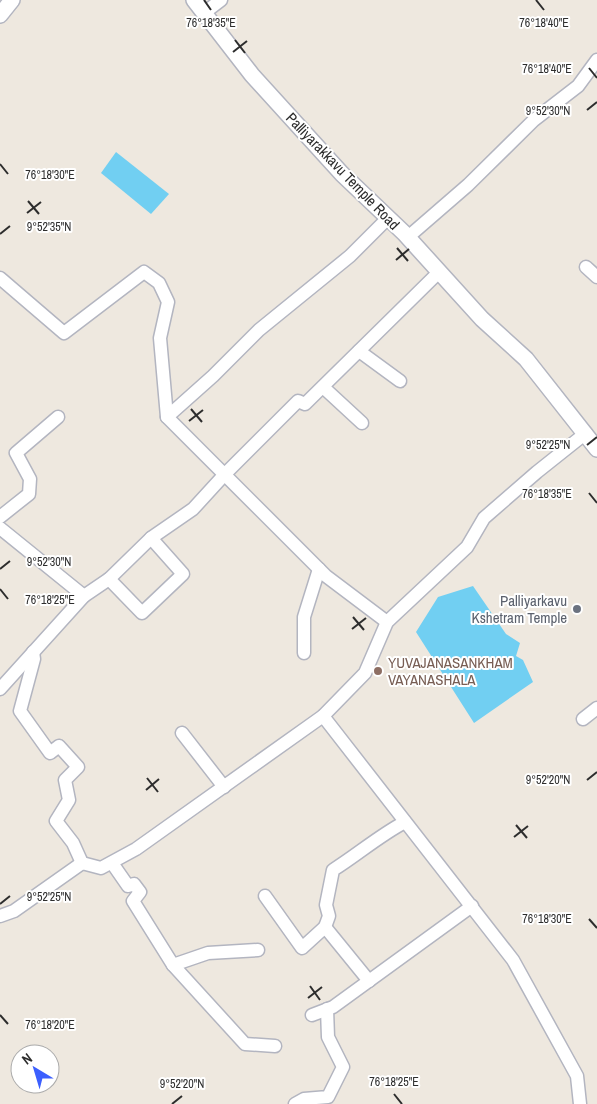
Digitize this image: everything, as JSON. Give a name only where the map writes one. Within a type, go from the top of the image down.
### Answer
[{"type":"street","points":[[0,15],[12,0]]},
{"type":"street","name":"Palliyarakkavu Temple Road","points":[[194,0],[252,75],[342,174],[408,237],[482,319],[526,359],[593,441]]},
{"type":"street","points":[[204,14],[222,0]]},
{"type":"street","points":[[408,237],[468,186],[534,120],[578,86],[597,60]]},
{"type":"street","points":[[167,417],[213,376],[259,330],[350,256],[388,218]]},
{"type":"street","points":[[586,267],[597,277]]},
{"type":"street","points":[[0,278],[64,333],[144,272],[159,283],[168,302],[160,338],[167,417],[319,569],[387,622]]},
{"type":"street","points":[[0,689],[84,596],[109,579],[151,538],[193,509],[298,401],[305,404],[439,272]]},
{"type":"street","points":[[359,351],[400,381]]},
{"type":"street","points":[[323,387],[362,423]]},
{"type":"street","points":[[0,516],[29,494],[30,479],[16,453],[58,417]]},
{"type":"street","points":[[33,652],[34,660],[20,711],[50,753],[59,746],[78,767],[65,780],[69,800],[56,821],[72,843],[82,863],[101,868],[136,849],[323,716],[365,673],[387,622],[467,547],[484,518],[537,472],[593,441]]},
{"type":"street","points":[[0,528],[84,596]]},
{"type":"street","points":[[109,579],[142,612],[183,574],[151,538]]},
{"type":"street","points":[[304,653],[304,617],[319,569]]},
{"type":"street","points":[[584,719],[597,708]]},
{"type":"street","points":[[323,716],[513,960],[577,1076],[580,1104]]},
{"type":"street","points":[[182,733],[224,787]]},
{"type":"street","points":[[265,896],[302,948],[325,927],[329,916],[326,905],[333,870],[372,845],[387,832],[405,822]]},
{"type":"street","points":[[112,862],[128,886],[134,884],[140,892],[133,901],[173,966],[245,1044],[275,1046]]},
{"type":"street","points":[[0,916],[14,911],[82,863]]},
{"type":"street","points":[[312,1015],[327,1009],[369,981],[472,906]]},
{"type":"street","points":[[325,927],[369,981]]},
{"type":"street","points":[[173,966],[208,952],[258,950]]},
{"type":"street","points":[[295,1104],[304,1098],[328,1097],[343,1067],[328,1038],[327,1009]]},
{"type":"water","points":[[116,152],[169,194],[151,214],[101,173]]},
{"type":"water","points":[[473,586],[506,634],[520,643],[516,656],[523,660],[533,682],[474,723],[416,632],[438,597]]},
{"type":"place","name":"Palliyarkavu Kshetram Temple","points":[[577,609]]},
{"type":"place","name":"YUVAJANASANKHAM VAYANASHALA","points":[[378,671]]}]
